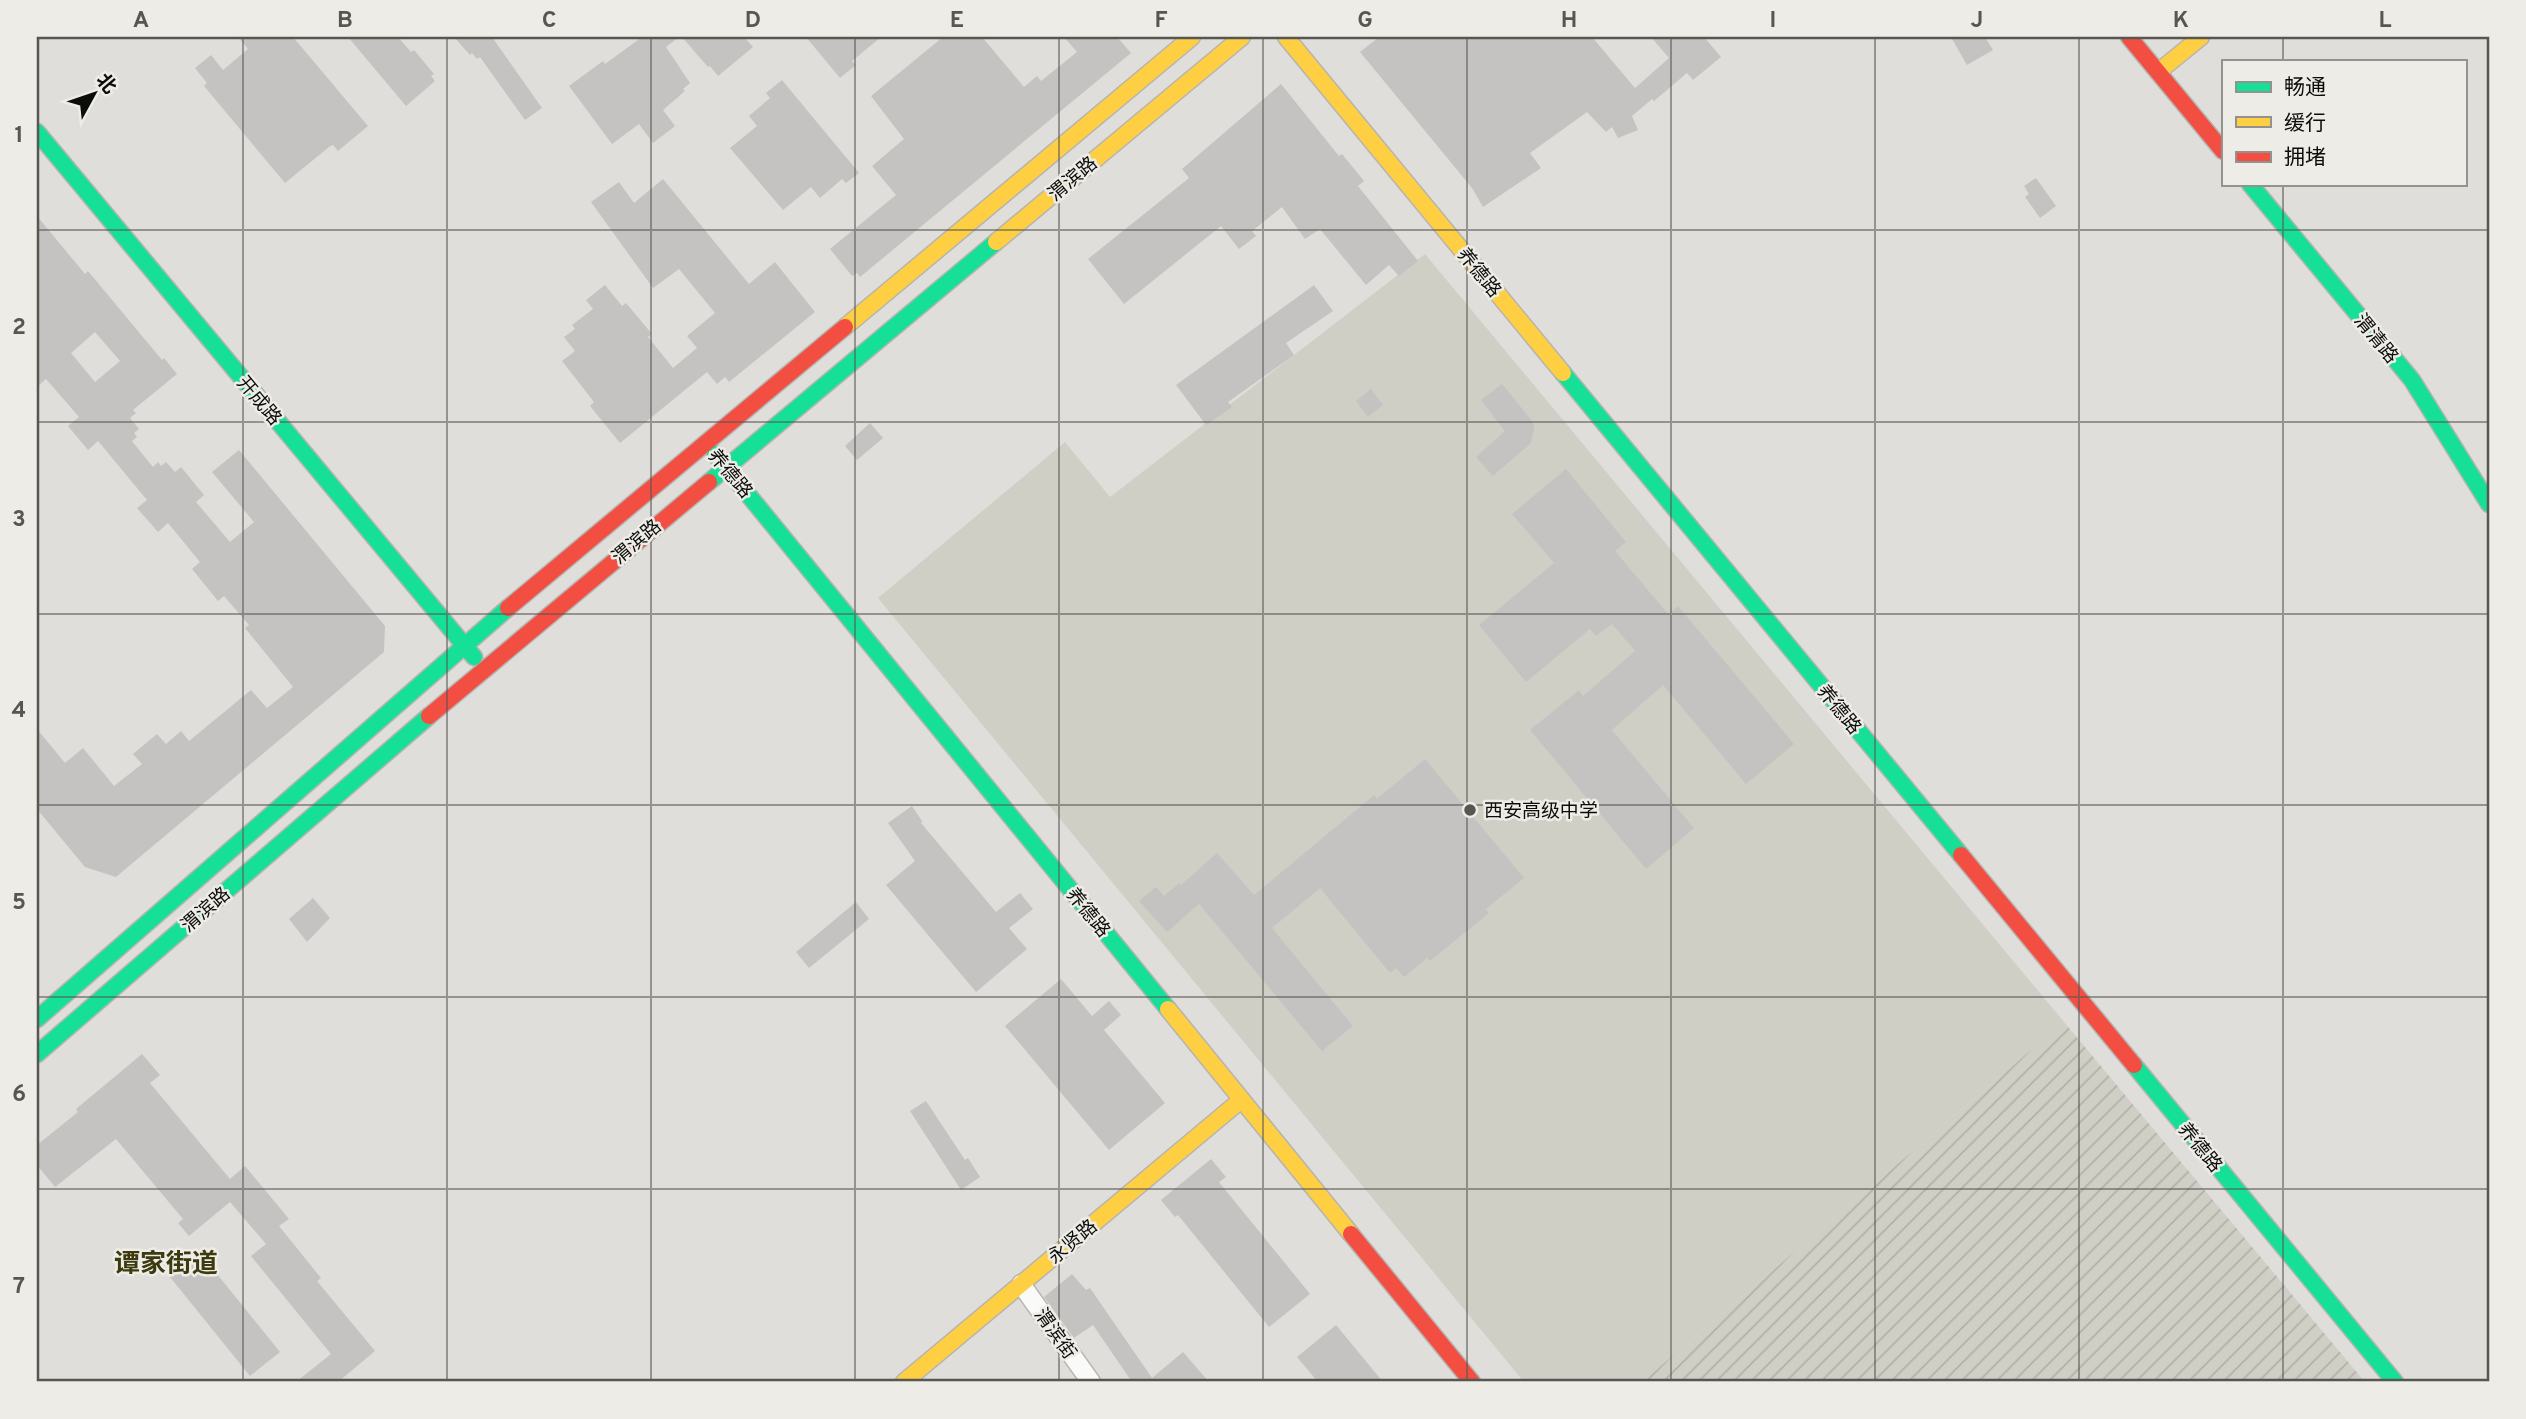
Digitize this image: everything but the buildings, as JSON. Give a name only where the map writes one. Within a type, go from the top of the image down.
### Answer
[{"type":"street","name":"渭滨路","points":[[37,1019],[464,645],[1192,37]]},
{"type":"street","name":"渭滨路","points":[[37,1054],[484,669],[1242,37]]},
{"type":"street","name":"养德路","points":[[1286,37],[2395,1382]]},
{"type":"street","points":[[2129,37],[2222,150]]},
{"type":"street","points":[[2158,72],[2201,37]]},
{"type":"street","name":"开成路","points":[[37,132],[484,669]]},
{"type":"street","name":"渭清路","points":[[2252,186],[2412,380],[2489,504]]},
{"type":"street","name":"养德路","points":[[706,443],[1472,1382]]},
{"type":"street","name":"永贤路","points":[[904,1382],[1241,1100]]},
{"type":"street","name":"渭滨街","points":[[1021,1284],[1091,1382]]},
{"type":"shaded area","name":"西安高级中学","points":[[1425,254],[2064,1022],[1642,1382],[1524,1382],[878,598],[1065,442],[1110,497]]},
{"type":"shaded area","points":[[2064,1022],[2365,1382],[1642,1382]]},
{"type":"traffic: fast","points":[[37,132],[474,657]]},
{"type":"traffic: fast","points":[[2252,186],[2412,380],[2489,504]]},
{"type":"traffic: fast","points":[[709,482],[996,242]]},
{"type":"traffic: fast","points":[[1563,373],[1961,855]]},
{"type":"traffic: fast","points":[[715,454],[1168,1009]]},
{"type":"traffic: fast","points":[[37,1019],[508,608]]},
{"type":"traffic: fast","points":[[37,1054],[429,716]]},
{"type":"traffic: fast","points":[[2134,1065],[2395,1382]]},
{"type":"traffic: slow","points":[[845,327],[1192,37]]},
{"type":"traffic: slow","points":[[996,242],[1242,37]]},
{"type":"traffic: slow","points":[[1286,37],[1563,373]]},
{"type":"traffic: slow","points":[[2158,72],[2201,37]]},
{"type":"traffic: slow","points":[[1168,1009],[1351,1234]]},
{"type":"traffic: slow","points":[[904,1382],[1241,1100]]},
{"type":"traffic: jam","points":[[2129,37],[2222,150]]},
{"type":"traffic: jam","points":[[508,608],[845,327]]},
{"type":"traffic: jam","points":[[429,716],[709,482]]},
{"type":"traffic: jam","points":[[1961,855],[2134,1065]]},
{"type":"traffic: jam","points":[[1351,1234],[1472,1382]]},
{"type":"place","name":"西安高级中学","points":[[1470,810]]},
{"type":"district","name":"谭家街道","points":[[166,1263]]}]
